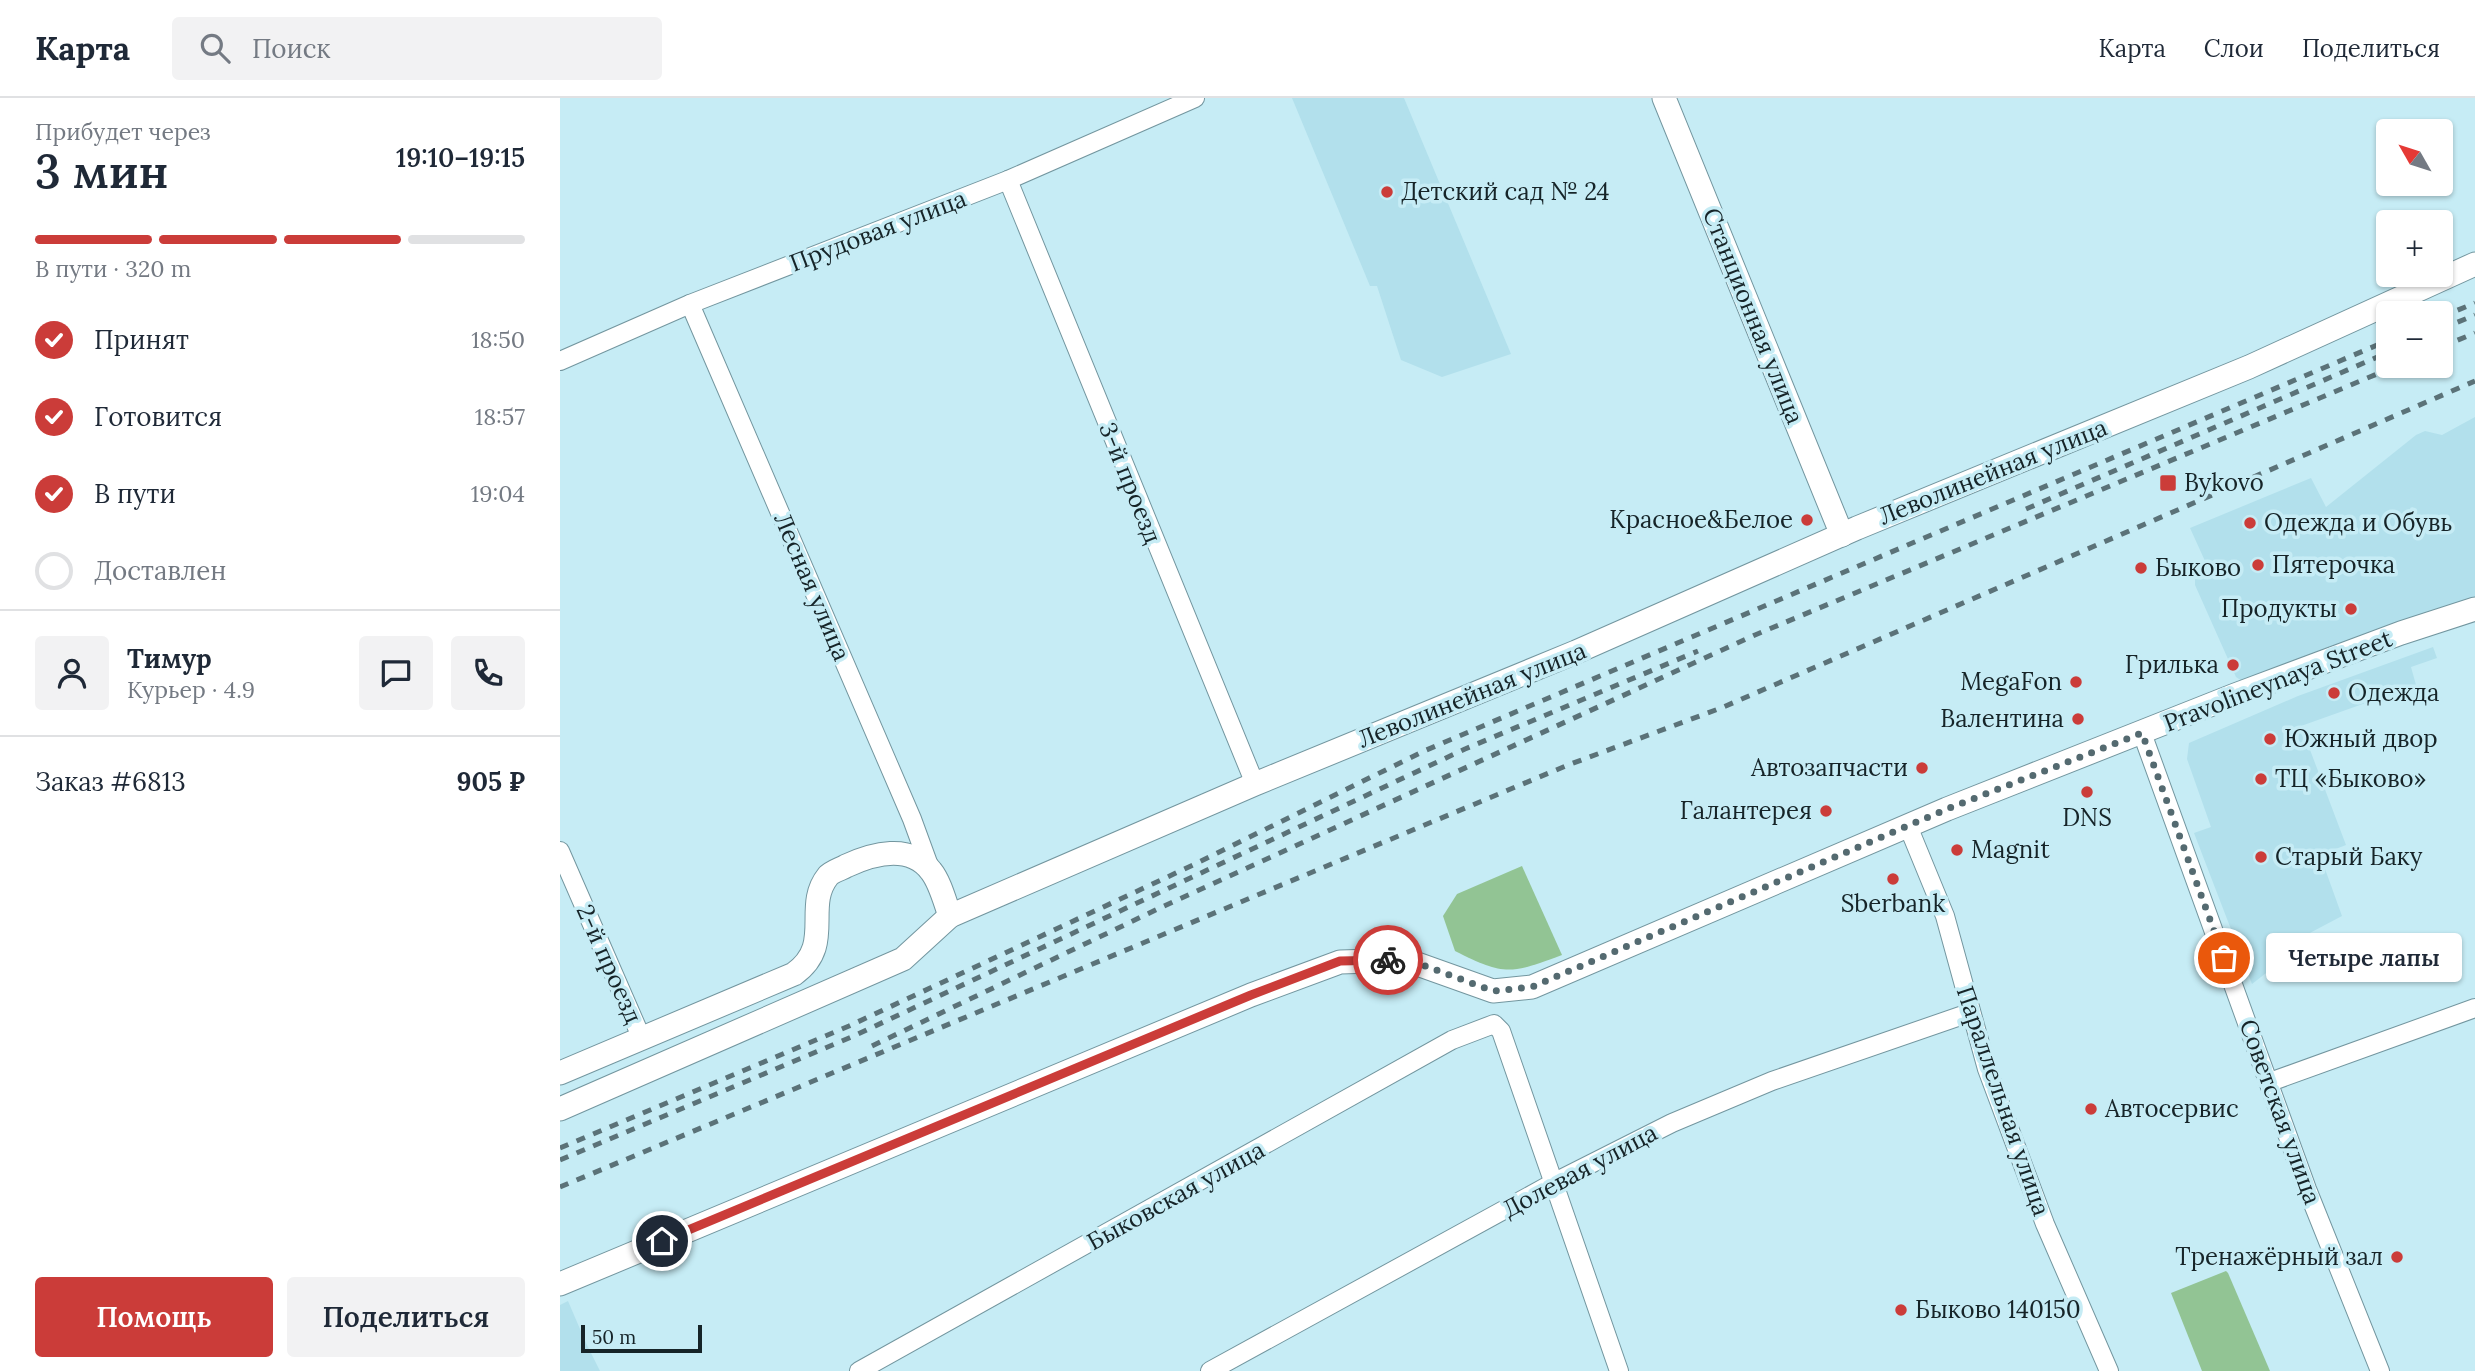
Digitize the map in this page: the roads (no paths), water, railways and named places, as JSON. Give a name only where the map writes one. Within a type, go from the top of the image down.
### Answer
[{"type":"main road","name":"Станционная улица","points":[[1664,98],[1842,535]]},
{"type":"main road","name":"Леволинейная улица","points":[[569,1105],[903,959],[950,916],[1255,784],[1576,652],[1842,535],[2249,367],[2475,264]]},
{"type":"main road","name":"Pravolineynaya Street","points":[[560,1284],[1251,995],[1340,961],[1406,960],[1493,991],[1532,987],[1908,826],[2401,633],[2475,609]]},
{"type":"main road","points":[[560,1073],[794,974],[806,966],[815,950],[819,930],[819,894],[828,875],[870,854],[890,853],[906,856],[931,871],[950,916]]},
{"type":"street","name":"Прудовая улица","points":[[560,361],[690,304],[1008,180],[1195,98]]},
{"type":"street","name":"3-й проезд","points":[[1008,180],[1255,784]]},
{"type":"street","name":"Лесная улица","points":[[690,304],[912,820],[931,871]]},
{"type":"street","name":"Советская улица","points":[[2142,733],[2307,1189],[2380,1371]]},
{"type":"street","name":"Параллельная улица","points":[[1908,826],[1945,916],[1969,1013],[1987,1069],[2045,1223],[2109,1371]]},
{"type":"street","name":"2-й проезд","points":[[560,851],[642,1039]]},
{"type":"street","points":[[2270,1082],[2475,1009]]},
{"type":"street","name":"Долевая улица","points":[[1210,1371],[1553,1183],[1672,1123],[1736,1095],[1969,1013]]},
{"type":"street","name":"Быковская улица","points":[[859,1371],[1072,1255],[1452,1040],[1494,1024],[1501,1031],[1553,1183]]},
{"type":"street","points":[[1553,1183],[1619,1371]]},
{"type":"railway","points":[[2453,312],[2475,303]]},
{"type":"railway","points":[[2453,324],[2475,315]]},
{"type":"railway","points":[[2453,342],[2475,333]]},
{"type":"railway","points":[[560,1148],[849,1026],[1193,865],[1424,751],[2376,346]]},
{"type":"railway","points":[[2026,509],[2376,358]]},
{"type":"railway","points":[[872,1046],[1164,906],[1755,635],[2376,374]]},
{"type":"railway","points":[[560,1187],[1568,765],[1721,708],[2475,381]]},
{"type":"railway","points":[[560,1160],[856,1035],[1465,749],[1698,651]]},
{"type":"place","name":"Детский сад № 24","points":[[1387,192]]},
{"type":"place","name":"Bykovo","points":[[2168,483]]},
{"type":"place","name":"Красное&Белое","points":[[1807,520]]},
{"type":"place","name":"Одежда и Обувь","points":[[2250,523]]},
{"type":"place","name":"Пятерочка","points":[[2258,565]]},
{"type":"place","name":"Быково","points":[[2141,568]]},
{"type":"place","name":"Продукты","points":[[2351,609]]},
{"type":"place","name":"Грилька","points":[[2233,665]]},
{"type":"place","name":"MegaFon","points":[[2076,682]]},
{"type":"place","name":"Одежда","points":[[2334,693]]},
{"type":"place","name":"Валентина","points":[[2078,719]]},
{"type":"place","name":"Южный двор","points":[[2270,739]]},
{"type":"place","name":"Автозапчасти","points":[[1922,768]]},
{"type":"place","name":"ТЦ «Быково»","points":[[2261,779]]},
{"type":"place","name":"DNS","points":[[2087,792]]},
{"type":"place","name":"Галантерея","points":[[1826,811]]},
{"type":"place","name":"Magnit","points":[[1957,850]]},
{"type":"place","name":"Старый Баку","points":[[2261,857]]},
{"type":"place","name":"Sberbank","points":[[1893,879]]},
{"type":"place","name":"Четыре лапы","points":[[2224,958]]},
{"type":"place","name":"Автосервис","points":[[2091,1109]]},
{"type":"place","name":"Тренажёрный зал","points":[[2397,1257]]},
{"type":"place","name":"Быково 140150","points":[[1901,1310]]}]
